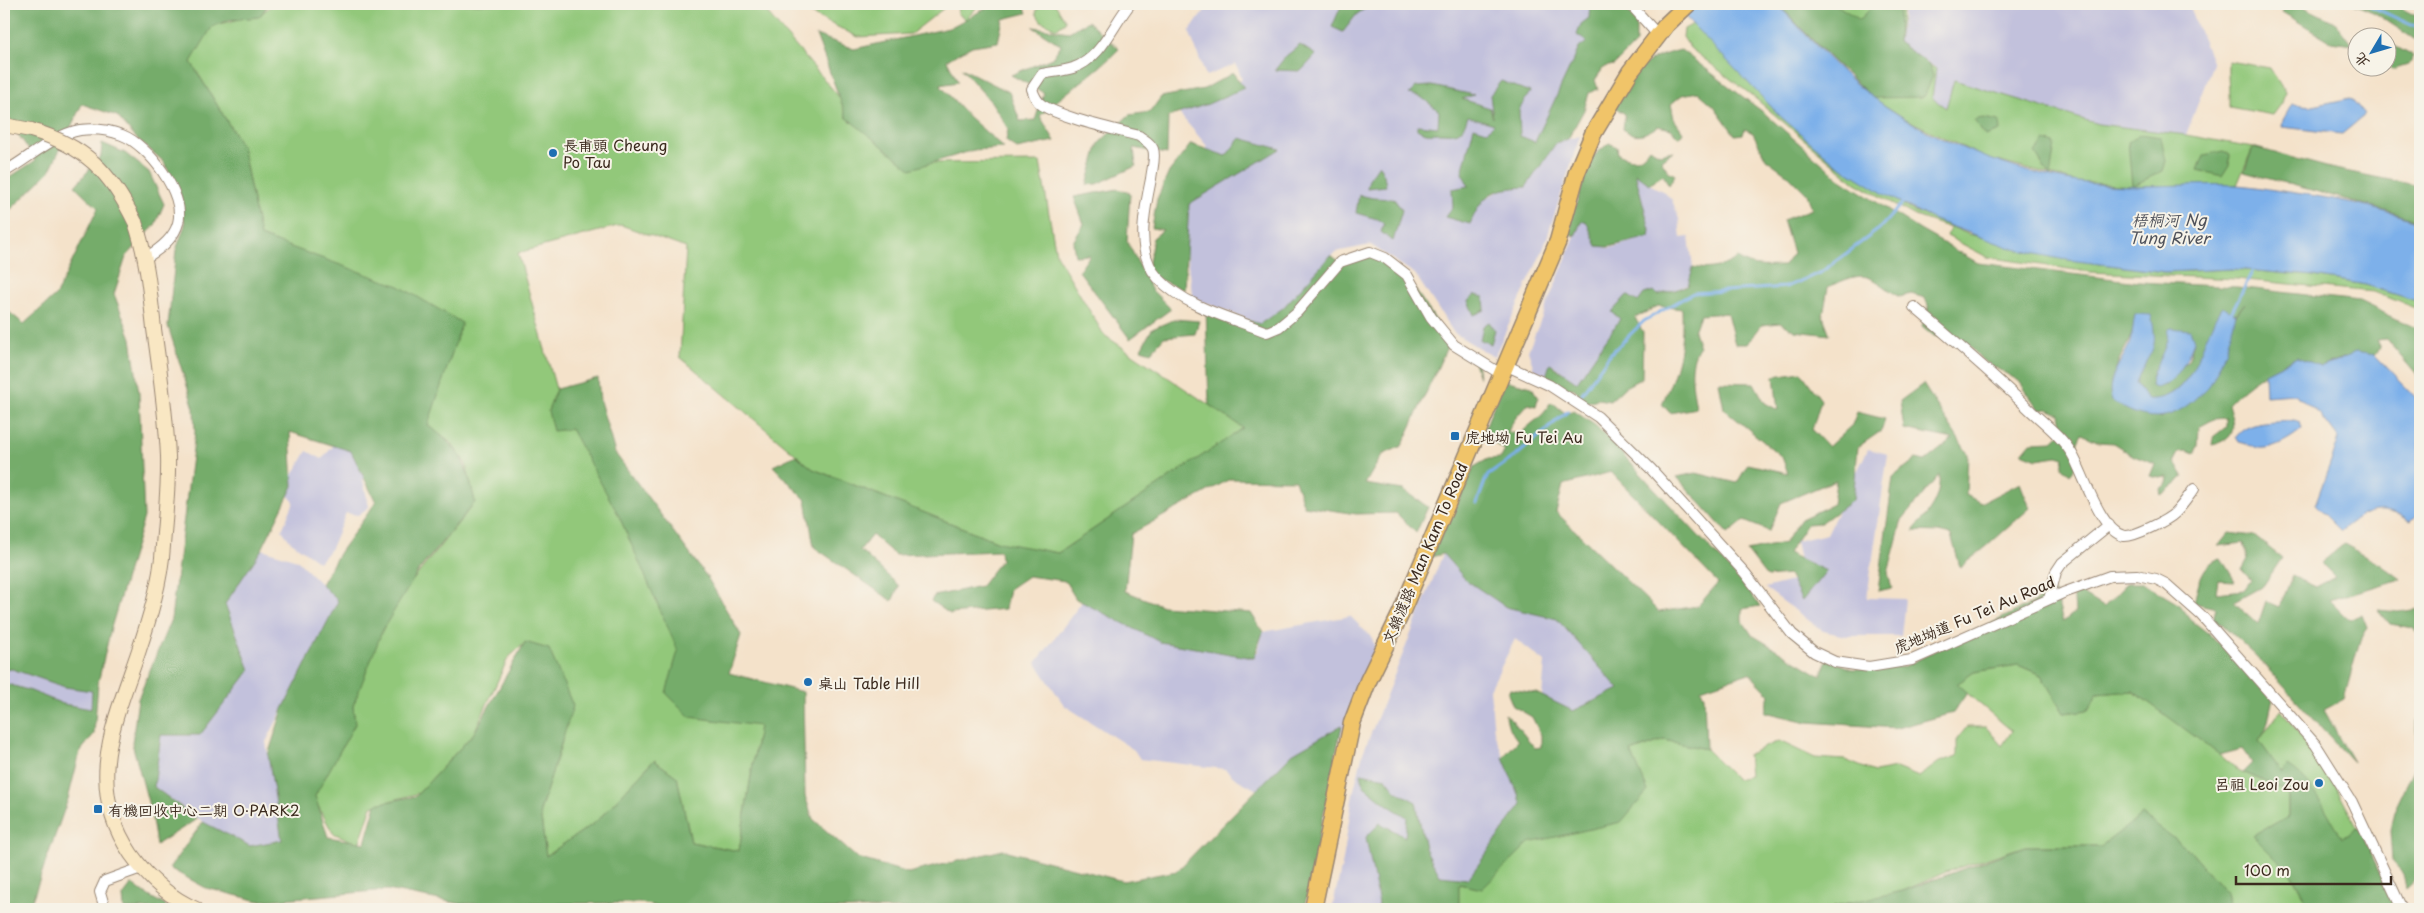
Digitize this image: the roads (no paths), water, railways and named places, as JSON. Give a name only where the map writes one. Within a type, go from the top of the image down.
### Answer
[{"type":"main road","name":"文錦渡路 Man Kam To Road","points":[[1313,909],[1352,723],[1368,681],[1401,613],[1558,241],[1577,172],[1593,134],[1630,72],[1663,30],[1688,4]]},
{"type":"street","name":"虎地坳道 Fu Tei Au Road","points":[[1130,4],[1103,46],[1090,58],[1072,69],[1042,74],[1032,89],[1035,98],[1042,105],[1062,113],[1139,136],[1149,143],[1154,150],[1154,161],[1143,224],[1146,258],[1151,269],[1159,279],[1187,300],[1267,332],[1280,327],[1297,312],[1340,262],[1370,252],[1385,258],[1407,275],[1431,317],[1454,345],[1503,369],[1549,385],[1588,409],[1610,427],[1745,573],[1792,634],[1822,657],[1852,666],[1869,667],[1902,663],[2097,580],[2120,574],[2156,579],[2174,589],[2201,615],[2284,707],[2325,757],[2352,802],[2402,909]]},
{"type":"street","points":[[1630,4],[1663,30]]},
{"type":"street","points":[[4,125],[31,130],[70,144],[98,165],[123,197],[135,222],[146,258],[165,411],[168,458],[167,499],[163,546],[151,608],[138,652],[118,704],[106,766],[106,792],[114,822],[126,847],[141,868],[168,895],[196,909]]},
{"type":"street","points":[[4,172],[65,136],[78,131],[107,131],[124,136],[157,163],[174,194],[179,212],[178,223],[172,237],[146,258]]},
{"type":"street","points":[[1914,306],[2002,383],[2059,437],[2072,454],[2112,530],[2124,536],[2131,535],[2175,514],[2194,489]]},
{"type":"street","points":[[2049,599],[2056,572],[2062,563],[2108,525]]},
{"type":"street","points":[[105,909],[100,892],[105,881],[141,868]]},
{"type":"water","name":"梧桐河 Ng Tung River","points":[[1673,4],[1777,4],[1836,65],[1874,98],[1899,115],[1955,145],[2016,168],[2078,182],[2108,185],[2236,185],[2256,187],[2356,203],[2420,223],[2420,302],[2366,285],[2314,276],[2233,269],[2165,272],[2060,259],[2014,249],[1934,220],[1884,194],[1836,164],[1780,116]]},
{"type":"water","points":[[2351,98],[2365,115],[2342,134],[2282,127],[2283,120],[2292,104],[2312,106]]},
{"type":"water","points":[[2222,307],[2236,314],[2226,349],[2210,385],[2188,405],[2177,412],[2156,417],[2135,413],[2112,401],[2110,393],[2113,377],[2130,342],[2135,314],[2151,315],[2154,328],[2154,346],[2136,383],[2146,399],[2163,397],[2176,390],[2186,379],[2214,319]]},
{"type":"water","points":[[2171,328],[2190,330],[2194,341],[2180,370],[2170,381],[2155,388],[2151,386],[2151,379],[2165,346],[2168,330]]},
{"type":"water","points":[[2355,352],[2375,355],[2420,402],[2420,512],[2411,521],[2391,512],[2374,511],[2359,518],[2341,531],[2315,505],[2339,439],[2320,414],[2294,394],[2266,396],[2265,373],[2297,357],[2320,366],[2340,360]]},
{"type":"water","points":[[2294,420],[2300,422],[2302,429],[2293,436],[2269,447],[2253,447],[2239,442],[2236,437],[2248,427],[2263,423]]},
{"type":"waterway","points":[[2366,4],[2420,29]]},
{"type":"waterway","points":[[1580,396],[1610,354],[1644,321],[1693,293],[1786,287],[1820,273],[1879,229],[1904,201]]},
{"type":"waterway","points":[[2230,315],[2253,270]]},
{"type":"waterway","points":[[1477,503],[1487,476],[1517,455],[1568,411]]},
{"type":"place","name":"長甫頭 Cheung Po Tau","points":[[553,153]]},
{"type":"place","name":"虎地坳 Fu Tei Au","points":[[1455,436]]},
{"type":"place","name":"桌山 Table Hill","points":[[808,682]]},
{"type":"place","name":"呂祖 Leoi Zou","points":[[2319,783]]},
{"type":"place","name":"有機回收中心二期 O·PARK2","points":[[98,809]]}]
